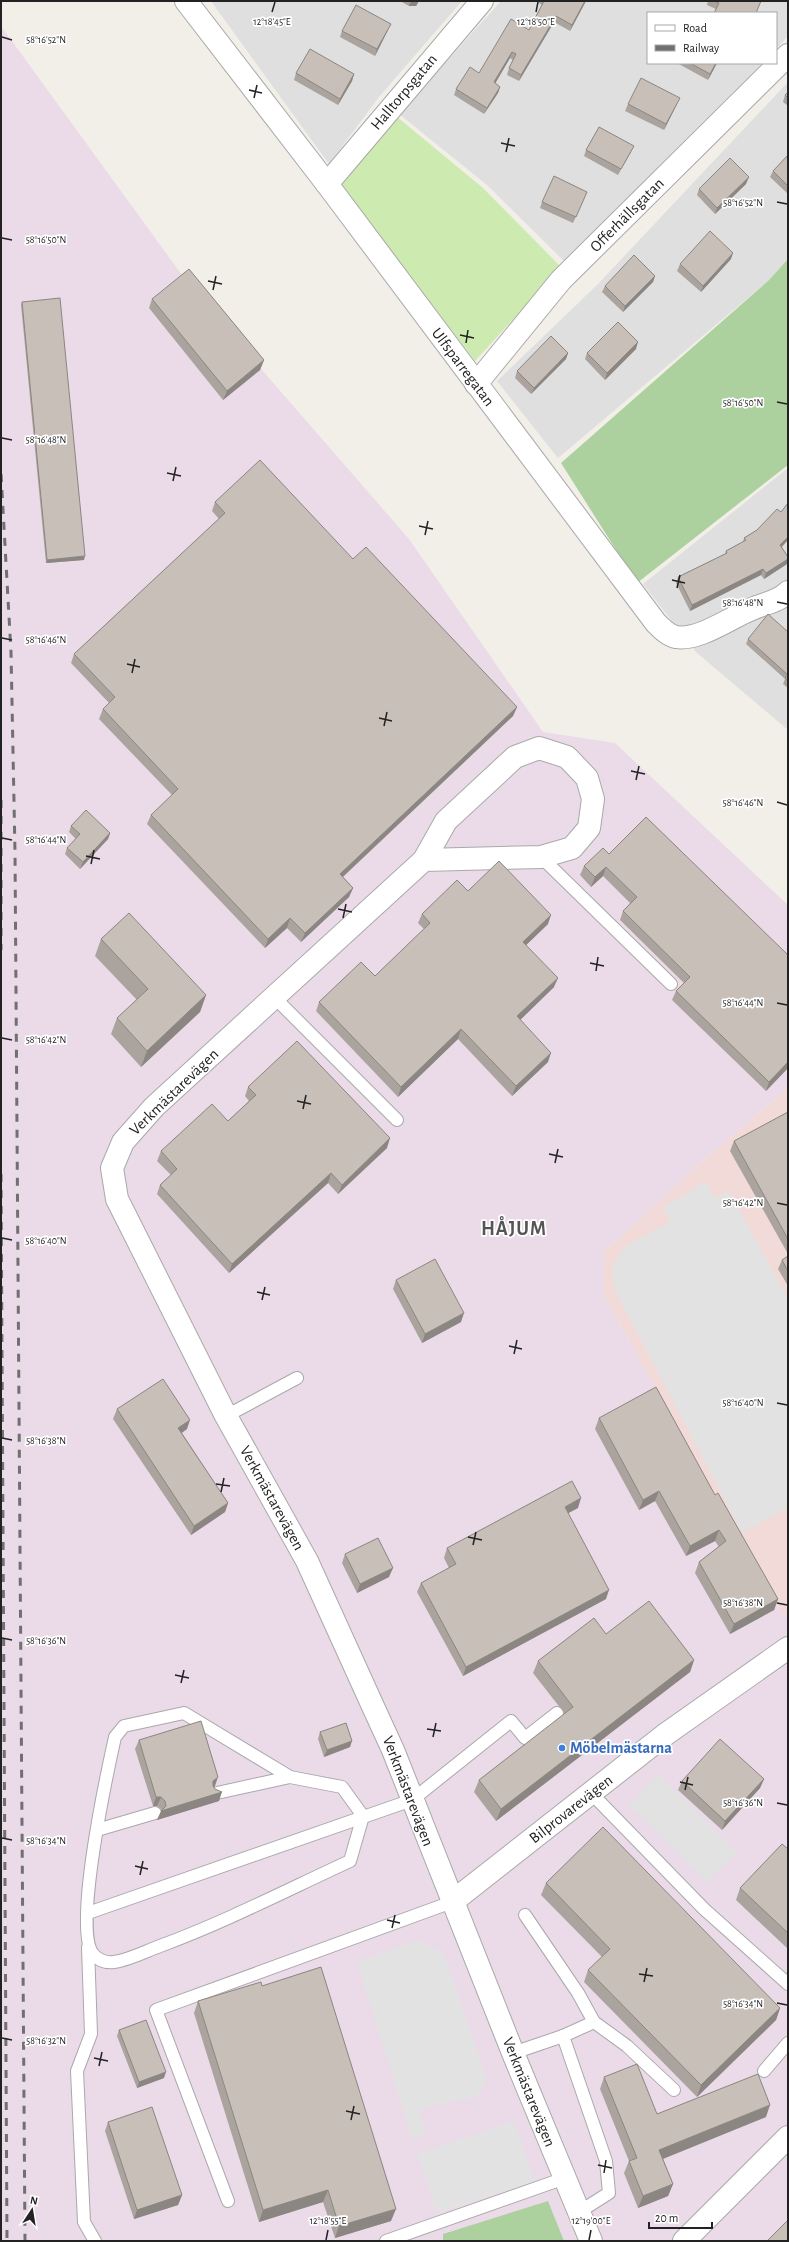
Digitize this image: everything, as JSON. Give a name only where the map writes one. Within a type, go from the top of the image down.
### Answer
[{"type":"street","name":"Ulfsparregatan","points":[[186,1],[327,184],[656,624],[665,632],[676,637],[694,635],[752,608],[786,601]]},
{"type":"street","name":"Halltorpsgatan","points":[[327,184],[482,1]]},
{"type":"street","name":"Offerhällsgatan","points":[[476,384],[561,280],[788,55]]},
{"type":"street","name":"Verkmästarevägen","points":[[424,860],[541,857],[572,848],[589,828],[593,799],[587,778],[567,756],[539,748],[515,757],[446,821],[424,860],[154,1107],[122,1142],[112,1168],[116,1199],[226,1416],[307,1561],[393,1750],[513,2054],[591,2241]]},
{"type":"street","name":"Bilprovarevägen","points":[[452,1902],[666,1734],[788,1648]]},
{"type":"street","points":[[684,2241],[788,2137]]},
{"type":"lane","points":[[541,857],[672,984]]},
{"type":"lane","points":[[274,997],[398,1120]]},
{"type":"lane","points":[[226,1416],[297,1378]]},
{"type":"lane","points":[[95,2241],[84,2222],[77,2071],[91,2034],[88,1913],[97,1830],[115,1737],[124,1726],[184,1713],[290,1777],[342,1787],[363,1816]]},
{"type":"lane","points":[[88,1913],[412,1800],[511,1721],[525,1738],[557,1713]]},
{"type":"lane","points":[[217,1793],[290,1777]]},
{"type":"lane","points":[[591,1793],[704,1909],[788,1984]]},
{"type":"lane","points":[[97,1830],[155,1813]]},
{"type":"lane","points":[[88,1947],[94,1955],[104,1963],[116,1962],[181,1938],[350,1861],[363,1816]]},
{"type":"lane","points":[[228,2201],[156,2010],[452,1902]]},
{"type":"lane","points":[[524,1915],[578,1993],[594,2022],[627,2046],[674,2090]]},
{"type":"lane","points":[[513,2054],[563,2036],[594,2022]]},
{"type":"lane","points":[[563,2036],[606,2161],[609,2193],[579,2212]]},
{"type":"lane","points":[[764,2071],[788,2043]]},
{"type":"lane","points":[[386,2241],[565,2178]]},
{"type":"shaded area","points":[[211,1],[462,1],[379,97],[329,164]]},
{"type":"shaded area","points":[[501,1],[788,1],[788,36],[777,48],[777,12],[647,12],[647,64],[762,64],[569,266],[487,185],[399,114]]},
{"type":"shaded area","points":[[1,26],[195,293],[409,539],[543,732],[615,743],[788,905],[788,1088],[699,1164],[604,1252],[604,1296],[783,1616],[788,1611],[788,2241],[1,2241]]},
{"type":"shaded area","points":[[788,82],[788,259],[769,280],[558,458],[497,381],[597,285]]},
{"type":"shaded area","points":[[788,468],[788,730],[696,652],[643,584]]},
{"type":"shaded area","points":[[788,1088],[788,1611],[783,1616],[604,1296],[604,1252],[699,1164]]},
{"type":"shaded area","points":[[706,1182],[715,1198],[729,1191],[788,1299],[788,1507],[742,1533],[616,1292],[612,1273],[617,1256],[627,1245],[670,1222],[663,1207]]},
{"type":"shaded area","points":[[658,1774],[737,1853],[707,1883],[628,1805]]},
{"type":"shaded area","points":[[418,1940],[444,1954],[487,2079],[476,2096],[419,2110],[426,2133],[412,2139],[357,1962]]},
{"type":"shaded area","points":[[514,2121],[534,2181],[437,2213],[417,2154]]},
{"type":"green space","points":[[396,116],[483,188],[561,267],[475,361],[338,182]]},
{"type":"green space","points":[[788,259],[788,465],[637,583],[561,463],[769,280]]},
{"type":"green space","points":[[548,2201],[564,2241],[443,2241],[443,2234]]},
{"type":"building","points":[[544,1],[585,1],[572,25],[556,16],[521,75],[509,68],[516,54],[512,52],[494,82],[500,87],[487,108],[456,89],[470,67],[479,73],[511,19],[529,30]]},
{"type":"building","points":[[714,1],[761,1],[756,12],[714,12],[719,3]]},
{"type":"building","points":[[356,5],[391,24],[377,49],[342,31]]},
{"type":"building","points":[[310,49],[354,74],[340,99],[296,73]]},
{"type":"building","points":[[692,64],[715,64],[710,74]]},
{"type":"building","points":[[641,78],[680,98],[666,124],[628,104]]},
{"type":"building","points":[[599,127],[634,146],[621,169],[586,150]]},
{"type":"building","points":[[788,155],[788,186],[773,171]]},
{"type":"building","points":[[730,158],[749,177],[717,208],[699,189]]},
{"type":"building","points":[[554,176],[587,192],[576,217],[542,202]]},
{"type":"building","points":[[710,231],[733,253],[703,286],[680,264]]},
{"type":"building","points":[[634,255],[655,276],[625,306],[605,286]]},
{"type":"building","points":[[189,269],[264,360],[227,391],[152,299]]},
{"type":"building","points":[[60,298],[85,556],[47,560],[22,302]]},
{"type":"building","points":[[618,322],[638,342],[607,373],[587,353]]},
{"type":"building","points":[[551,336],[568,353],[534,388],[517,371]]},
{"type":"building","points":[[260,460],[353,559],[366,547],[517,707],[340,874],[353,888],[305,933],[290,918],[268,939],[151,815],[178,789],[103,709],[115,697],[74,654],[225,513],[215,502]]},
{"type":"building","points":[[788,503],[788,537],[780,545],[788,559],[766,573],[763,569],[692,605],[678,577],[727,553],[726,551],[746,540],[744,538],[757,530],[777,509],[781,512]]},
{"type":"building","points":[[768,614],[788,632],[788,675],[748,639]]},
{"type":"building","points":[[86,810],[110,833],[83,862],[67,848],[80,834],[71,826]]},
{"type":"building","points":[[646,817],[788,955],[788,1062],[769,1082],[676,991],[690,977],[623,911],[637,897],[606,867],[595,877],[584,866],[603,848],[609,854]]},
{"type":"building","points":[[499,861],[551,915],[523,942],[558,978],[517,1016],[551,1053],[516,1086],[461,1029],[401,1087],[319,1002],[361,962],[375,976],[430,923],[422,914],[457,880],[468,891]]},
{"type":"building","points":[[129,913],[206,995],[147,1051],[117,1018],[148,989],[101,939]]},
{"type":"building","points":[[297,1041],[390,1138],[342,1185],[331,1173],[232,1264],[160,1185],[177,1169],[161,1151],[212,1104],[228,1121],[256,1095],[248,1087]]},
{"type":"building","points":[[788,1112],[788,1239],[734,1141]]},
{"type":"building","points":[[788,1256],[788,1271],[782,1260]]},
{"type":"building","points":[[435,1259],[464,1313],[425,1334],[396,1280]]},
{"type":"building","points":[[163,1379],[190,1420],[178,1428],[228,1503],[194,1526],[117,1409]]},
{"type":"building","points":[[656,1387],[715,1495],[718,1493],[778,1599],[734,1624],[699,1562],[726,1541],[719,1530],[690,1546],[659,1491],[643,1500],[599,1418]]},
{"type":"building","points":[[572,1481],[581,1498],[565,1507],[609,1590],[466,1667],[421,1583],[456,1564],[447,1548]]},
{"type":"building","points":[[378,1538],[393,1568],[360,1584],[345,1554]]},
{"type":"building","name":"Möbelmästarna","points":[[649,1601],[694,1660],[501,1809],[479,1780],[573,1707],[538,1661],[594,1618],[606,1634]]},
{"type":"building","points":[[201,1721],[218,1777],[213,1781],[213,1786],[215,1789],[222,1792],[161,1811],[166,1806],[165,1801],[161,1797],[156,1797],[139,1740]]},
{"type":"building","points":[[346,1723],[352,1741],[327,1750],[320,1732]]},
{"type":"building","points":[[720,1739],[764,1779],[725,1821],[682,1781]]},
{"type":"building","points":[[603,1827],[780,2008],[701,2085],[588,1970],[610,1949],[546,1883]]},
{"type":"building","points":[[782,1844],[788,1849],[788,1933],[740,1888]]},
{"type":"building","points":[[321,1967],[396,2209],[339,2226],[328,2190],[263,2210],[198,2001],[261,1982],[262,1986]]},
{"type":"building","points":[[146,2020],[166,2072],[139,2082],[119,2030]]},
{"type":"building","points":[[637,2064],[657,2114],[758,2074],[770,2105],[659,2150],[673,2184],[643,2196],[629,2161],[637,2158],[604,2077]]},
{"type":"building","points":[[152,2107],[182,2195],[137,2210],[108,2122]]},
{"type":"building","points":[[788,2220],[788,2241],[767,2241]]},
{"type":"railway","points":[[1,474],[11,652],[15,852],[25,2241]]},
{"type":"railway","points":[[1,800],[1,950]]},
{"type":"railway","points":[[1,1174],[7,2241]]},
{"type":"place","name":"Möbelmästarna","points":[[562,1748]]},
{"type":"district","name":"HÅJUM","points":[[514,1229]]}]
